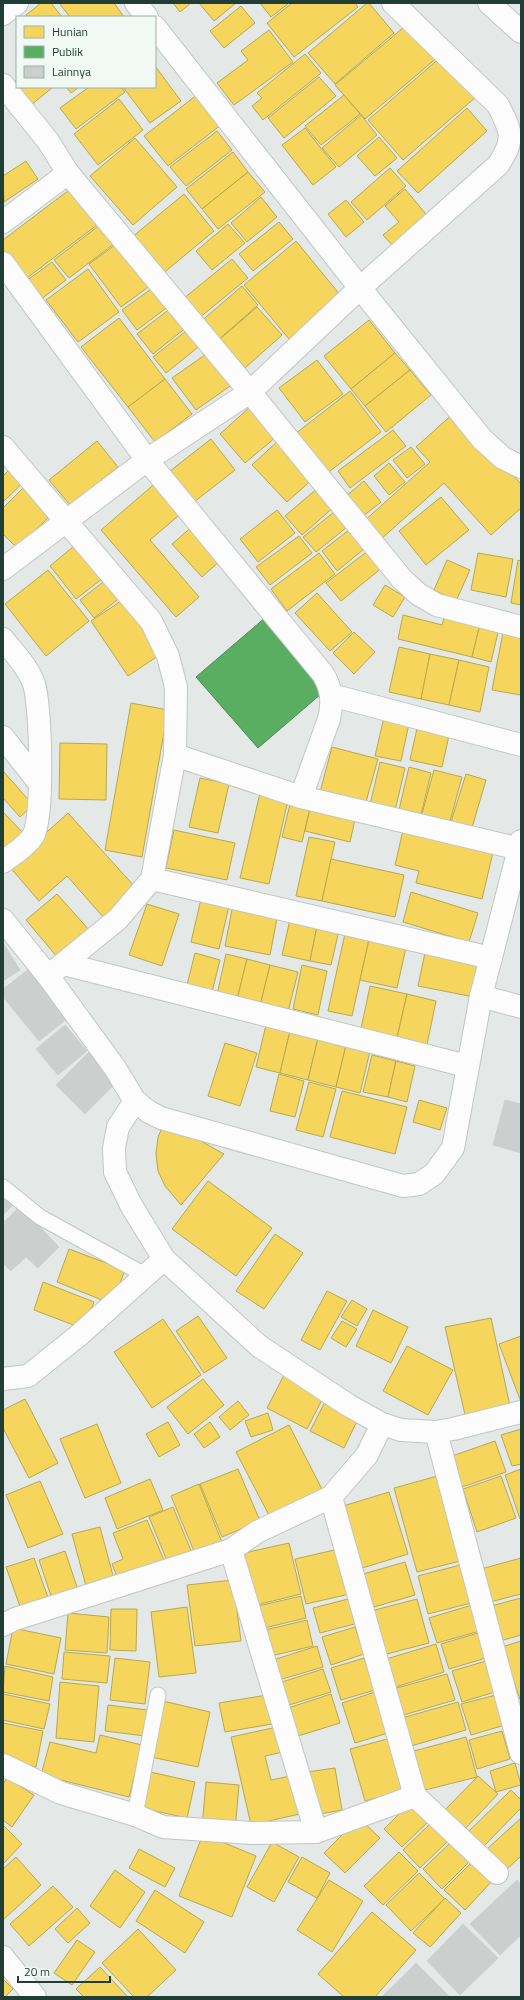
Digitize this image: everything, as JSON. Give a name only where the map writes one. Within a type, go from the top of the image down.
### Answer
[{"type":"street","points":[[3,14],[17,3]]},
{"type":"street","points":[[136,3],[146,16]]},
{"type":"street","points":[[3,569],[68,522],[147,460],[250,392],[360,288],[498,165],[507,152],[516,143],[498,105],[393,3]]},
{"type":"street","points":[[489,3],[521,32]]},
{"type":"street","points":[[156,28],[360,288],[482,439],[503,458],[521,467]]},
{"type":"street","points":[[3,85],[48,141],[68,173],[250,392],[401,578],[418,594],[437,605],[521,627]]},
{"type":"street","points":[[3,222],[68,173]]},
{"type":"street","points":[[3,263],[147,460],[323,674],[329,684],[332,706],[329,720],[301,797]]},
{"type":"street","points":[[3,447],[151,622],[168,656],[176,688],[175,755],[152,879],[118,918],[56,970]]},
{"type":"street","points":[[3,638],[27,669],[34,684],[37,701],[40,784],[36,829],[27,844],[3,862]]},
{"type":"street","points":[[331,695],[521,745]]},
{"type":"street","points":[[3,737],[40,784]]},
{"type":"street","points":[[3,920],[56,970],[135,1101],[149,1112],[160,1118],[403,1186],[419,1184],[434,1174],[453,1148],[467,1066],[491,958],[513,898],[520,845],[301,797],[175,755]]},
{"type":"street","points":[[152,879],[491,958]]},
{"type":"street","points":[[56,970],[467,1066]]},
{"type":"street","points":[[482,996],[521,1007]]},
{"type":"street","points":[[135,1101],[118,1127],[114,1148],[115,1172],[131,1205],[164,1259],[259,1346],[348,1405],[382,1424],[401,1430],[436,1432],[521,1412]]},
{"type":"street","points":[[3,1379],[28,1376],[78,1336],[164,1259]]},
{"type":"street","points":[[3,1625],[15,1619],[231,1550],[257,1532],[331,1497],[367,1455],[382,1424]]},
{"type":"street","points":[[436,1432],[521,1753]]},
{"type":"street","points":[[331,1497],[415,1796],[498,1873]]},
{"type":"street","points":[[231,1550],[316,1832]]},
{"type":"street","points":[[3,1765],[61,1793],[135,1816],[163,1827],[251,1833],[316,1832],[415,1796]]},
{"type":"street","points":[[3,1957],[35,1997]]},
{"type":"lane","points":[[3,1187],[40,1217],[145,1275]]},
{"type":"lane","points":[[135,1816],[158,1695]]},
{"type":"building: Hunian","points":[[41,3],[51,3],[61,16],[27,16],[26,15]]},
{"type":"building: Hunian","points":[[59,3],[114,3],[123,16],[69,16]]},
{"type":"building: Hunian","points":[[173,3],[191,3],[180,12]]},
{"type":"building: Hunian","points":[[199,3],[236,3],[214,21]]},
{"type":"building: Hunian","points":[[260,3],[289,3],[271,17]]},
{"type":"building: Hunian","points":[[292,3],[355,3],[358,7],[294,57],[267,23]]},
{"type":"building: Hunian","points":[[367,3],[369,3],[394,33],[335,84],[308,53]]},
{"type":"building: Hunian","points":[[241,6],[255,23],[224,48],[210,31]]},
{"type":"building: Hunian","points":[[410,22],[439,56],[365,119],[335,85]]},
{"type":"building: Hunian","points":[[269,30],[293,62],[234,105],[217,83],[248,60],[241,51]]},
{"type":"building: Hunian","points":[[305,54],[321,73],[263,120],[252,106],[262,98],[257,93]]},
{"type":"building: Hunian","points":[[442,56],[477,96],[403,160],[368,120]]},
{"type":"building: Hunian","points":[[156,67],[181,101],[150,123],[124,88],[156,88]]},
{"type":"building: Hunian","points":[[319,77],[336,96],[284,138],[268,118]]},
{"type":"building: Hunian","points":[[16,81],[16,88],[52,88],[30,106],[12,83]]},
{"type":"building: Hunian","points":[[67,88],[78,88],[71,93]]},
{"type":"building: Hunian","points":[[88,88],[122,88],[125,92],[76,129],[60,108]]},
{"type":"building: Hunian","points":[[198,94],[222,124],[168,166],[144,136]]},
{"type":"building: Hunian","points":[[344,95],[360,114],[321,145],[305,126]]},
{"type":"building: Hunian","points":[[119,99],[143,130],[98,165],[74,134]]},
{"type":"building: Hunian","points":[[467,108],[487,131],[418,193],[397,171]]},
{"type":"building: Hunian","points":[[361,115],[377,135],[339,167],[322,148]]},
{"type":"building: Hunian","points":[[305,128],[336,167],[313,185],[282,145]]},
{"type":"building: Hunian","points":[[217,131],[232,150],[186,186],[170,167]]},
{"type":"building: Hunian","points":[[379,137],[397,158],[375,176],[357,156]]},
{"type":"building: Hunian","points":[[135,138],[177,187],[133,225],[90,176]]},
{"type":"building: Hunian","points":[[233,152],[248,172],[202,209],[186,189]]},
{"type":"building: Hunian","points":[[26,161],[38,179],[4,202],[3,176]]},
{"type":"building: Hunian","points":[[390,168],[406,186],[367,220],[351,202]]},
{"type":"building: Hunian","points":[[248,172],[265,192],[218,229],[202,209]]},
{"type":"building: Hunian","points":[[405,189],[430,219],[395,248],[383,235],[399,222],[385,206]]},
{"type":"building: Hunian","points":[[69,190],[97,225],[23,281],[3,255],[3,240]]},
{"type":"building: Hunian","points":[[184,194],[214,231],[161,275],[131,238]]},
{"type":"building: Hunian","points":[[261,197],[277,217],[247,242],[231,223]]},
{"type":"building: Hunian","points":[[346,200],[364,222],[346,237],[328,214]]},
{"type":"building: Hunian","points":[[279,222],[293,239],[253,271],[239,254]]},
{"type":"building: Hunian","points":[[101,224],[115,243],[69,278],[54,260]]},
{"type":"building: Hunian","points":[[228,224],[245,243],[212,270],[196,251]]},
{"type":"building: Hunian","points":[[296,241],[341,296],[289,339],[244,285]]},
{"type":"building: Hunian","points":[[119,242],[151,285],[121,307],[89,264]]},
{"type":"building: Hunian","points":[[232,259],[248,278],[199,318],[183,299]]},
{"type":"building: Hunian","points":[[52,262],[66,280],[40,300],[26,281]]},
{"type":"building: Hunian","points":[[88,269],[119,312],[78,342],[46,300]]},
{"type":"building: Hunian","points":[[242,286],[258,305],[216,342],[199,323]]},
{"type":"building: Hunian","points":[[154,287],[169,306],[137,330],[122,310]]},
{"type":"building: Hunian","points":[[257,307],[282,335],[245,368],[220,339]]},
{"type":"building: Hunian","points":[[171,308],[187,327],[153,354],[137,334]]},
{"type":"building: Hunian","points":[[119,318],[165,379],[128,407],[81,347]]},
{"type":"building: Hunian","points":[[369,320],[395,353],[351,389],[324,356]]},
{"type":"building: Hunian","points":[[190,328],[202,344],[166,373],[153,357]]},
{"type":"building: Hunian","points":[[209,352],[233,384],[196,410],[172,378]]},
{"type":"building: Hunian","points":[[395,353],[410,370],[365,406],[351,389]]},
{"type":"building: Hunian","points":[[317,360],[343,394],[305,422],[279,388]]},
{"type":"building: Hunian","points":[[410,370],[431,395],[386,432],[365,406]]},
{"type":"building: Hunian","points":[[165,379],[192,414],[155,442],[128,407]]},
{"type":"building: Hunian","points":[[350,391],[381,432],[326,474],[295,434]]},
{"type":"building: Hunian","points":[[250,407],[276,437],[245,463],[220,434]]},
{"type":"building: Hunian","points":[[455,412],[521,484],[521,508],[491,535],[444,483],[380,540],[363,522],[430,462],[416,447]]},
{"type":"building: Hunian","points":[[393,430],[406,446],[350,488],[338,471]]},
{"type":"building: Hunian","points":[[281,438],[316,476],[287,502],[252,465]]},
{"type":"building: Hunian","points":[[211,439],[235,470],[194,502],[170,471]]},
{"type":"building: Hunian","points":[[97,441],[118,467],[70,505],[49,480]]},
{"type":"building: Hunian","points":[[411,447],[425,464],[407,478],[393,460]]},
{"type":"building: Hunian","points":[[389,463],[405,482],[389,495],[374,476]]},
{"type":"building: Hunian","points":[[15,464],[28,478],[3,502],[3,476]]},
{"type":"building: Hunian","points":[[158,481],[184,511],[150,540],[199,597],[176,617],[101,530]]},
{"type":"building: Hunian","points":[[364,481],[381,502],[362,517],[345,497]]},
{"type":"building: Hunian","points":[[27,484],[54,512],[17,548],[3,534],[3,508]]},
{"type":"building: Hunian","points":[[319,487],[335,506],[302,535],[285,516]]},
{"type":"building: Hunian","points":[[441,497],[469,530],[426,565],[399,531]]},
{"type":"building: Hunian","points":[[339,508],[352,523],[316,552],[303,537]]},
{"type":"building: Hunian","points":[[277,510],[295,533],[258,562],[240,539]]},
{"type":"building: Hunian","points":[[193,526],[222,559],[202,577],[172,544]]},
{"type":"building: Hunian","points":[[354,526],[369,545],[337,571],[322,551]]},
{"type":"building: Hunian","points":[[299,536],[312,553],[270,585],[256,567]]},
{"type":"building: Hunian","points":[[80,541],[107,575],[76,599],[50,566]]},
{"type":"building: Hunian","points":[[369,550],[383,567],[341,601],[326,583]]},
{"type":"building: Hunian","points":[[319,553],[335,574],[287,611],[271,589]]},
{"type":"building: Hunian","points":[[478,553],[513,559],[506,597],[471,590]]},
{"type":"building: Hunian","points":[[447,560],[470,570],[456,601],[434,590]]},
{"type":"building: Hunian","points":[[518,560],[521,561],[521,605],[511,603]]},
{"type":"building: Hunian","points":[[48,570],[89,621],[46,656],[5,604]]},
{"type":"building: Hunian","points":[[107,579],[121,597],[94,618],[80,600]]},
{"type":"building: Hunian","points":[[385,585],[405,597],[393,617],[373,605]]},
{"type":"building: Hunian","points":[[317,593],[352,632],[330,651],[295,613]]},
{"type":"building: Hunian","points":[[124,599],[161,654],[128,676],[91,621]]},
{"type":"building: Hunian","points":[[446,611],[481,620],[472,657],[398,639],[403,615],[442,625]]},
{"type":"building: Hunian","points":[[481,620],[500,624],[491,662],[472,657]]},
{"type":"building: Hunian","points":[[504,627],[521,630],[521,695],[492,690]]},
{"type":"building: Hunian","points":[[354,632],[375,652],[354,674],[333,653]]},
{"type":"building: Hunian","points":[[399,647],[430,654],[421,699],[389,692]]},
{"type":"building: Hunian","points":[[430,654],[459,660],[449,705],[421,699]]},
{"type":"building: Hunian","points":[[459,660],[489,667],[480,712],[449,705]]},
{"type":"building: Hunian","points":[[131,703],[168,710],[142,857],[105,850]]},
{"type":"building: Hunian","points":[[385,713],[410,719],[401,761],[375,756]]},
{"type":"building: Hunian","points":[[418,724],[450,731],[442,767],[410,760]]},
{"type":"building: Hunian","points":[[60,743],[107,744],[106,800],[59,799]]},
{"type":"building: Hunian","points":[[332,747],[378,759],[364,809],[319,796]]},
{"type":"building: Hunian","points":[[380,762],[405,768],[394,815],[369,809]]},
{"type":"building: Hunian","points":[[409,767],[431,773],[420,819],[398,814]]},
{"type":"building: Hunian","points":[[434,770],[462,777],[449,825],[421,817]]},
{"type":"building: Hunian","points":[[3,771],[33,805],[20,817],[3,798]]},
{"type":"building: Hunian","points":[[466,774],[486,780],[471,831],[450,825]]},
{"type":"building: Hunian","points":[[200,778],[229,784],[218,833],[189,827]]},
{"type":"building: Hunian","points":[[260,793],[288,800],[269,884],[240,878]]},
{"type":"building: Hunian","points":[[291,800],[311,804],[302,842],[282,837]]},
{"type":"building: Hunian","points":[[311,804],[356,815],[350,842],[305,831]]},
{"type":"building: Hunian","points":[[3,812],[25,835],[3,855]]},
{"type":"building: Hunian","points":[[68,813],[136,888],[104,918],[67,876],[39,901],[9,866]]},
{"type":"building: Hunian","points":[[404,826],[494,848],[482,899],[416,883],[419,871],[395,865]]},
{"type":"building: Hunian","points":[[174,830],[235,843],[227,880],[166,868]]},
{"type":"building: Hunian","points":[[309,837],[335,842],[322,901],[296,896]]},
{"type":"building: Hunian","points":[[331,859],[404,875],[395,917],[322,901]]},
{"type":"building: Hunian","points":[[411,892],[478,913],[469,942],[403,922]]},
{"type":"building: Hunian","points":[[57,894],[90,931],[58,958],[26,920]]},
{"type":"building: Hunian","points":[[201,899],[229,906],[219,949],[191,942]]},
{"type":"building: Hunian","points":[[147,904],[179,914],[162,966],[129,955]]},
{"type":"building: Hunian","points":[[233,904],[278,913],[270,955],[225,946]]},
{"type":"building: Hunian","points":[[291,915],[318,921],[310,961],[282,955]]},
{"type":"building: Hunian","points":[[318,921],[340,926],[331,965],[310,961]]},
{"type":"building: Hunian","points":[[346,929],[370,935],[352,1016],[328,1011]]},
{"type":"building: Hunian","points":[[370,935],[407,943],[397,988],[360,980]]},
{"type":"building: Hunian","points":[[426,948],[481,959],[474,997],[418,986]]},
{"type":"building: Hunian","points":[[195,953],[220,960],[211,996],[186,989]]},
{"type":"building: Hunian","points":[[226,954],[247,959],[236,1004],[216,999]]},
{"type":"building: Hunian","points":[[247,959],[270,965],[259,1010],[236,1004]]},
{"type":"building: Hunian","points":[[270,965],[298,972],[287,1016],[259,1010]]},
{"type":"building: Hunian","points":[[302,965],[327,971],[318,1015],[293,1009]]},
{"type":"building: Hunian","points":[[370,986],[407,994],[397,1038],[361,1029]]},
{"type":"building: Hunian","points":[[407,994],[436,1001],[427,1045],[397,1038]]},
{"type":"building: Hunian","points":[[266,1025],[290,1031],[280,1073],[256,1067]]},
{"type":"building: Hunian","points":[[290,1031],[318,1038],[308,1080],[280,1073]]},
{"type":"building: Hunian","points":[[318,1038],[346,1045],[336,1087],[308,1080]]},
{"type":"building: Hunian","points":[[225,1043],[257,1053],[240,1106],[208,1096]]},
{"type":"building: Hunian","points":[[346,1045],[370,1051],[360,1093],[336,1087]]},
{"type":"building: Hunian","points":[[372,1055],[396,1061],[388,1097],[363,1092]]},
{"type":"building: Hunian","points":[[396,1061],[415,1066],[407,1102],[388,1097]]},
{"type":"building: Hunian","points":[[279,1074],[304,1081],[295,1117],[270,1111]]},
{"type":"building: Hunian","points":[[309,1082],[336,1089],[323,1137],[296,1130]]},
{"type":"building: Hunian","points":[[342,1091],[407,1107],[395,1154],[330,1137]]},
{"type":"building: Hunian","points":[[419,1100],[447,1108],[440,1130],[413,1122]]},
{"type":"building: Hunian","points":[[165,1121],[224,1154],[181,1205],[165,1186],[158,1171],[156,1154],[158,1137]]},
{"type":"building: Hunian","points":[[208,1181],[272,1228],[236,1276],[172,1229]]},
{"type":"building: Hunian","points":[[275,1234],[303,1253],[264,1309],[236,1291]]},
{"type":"building: Hunian","points":[[69,1249],[125,1270],[112,1304],[57,1282]]},
{"type":"building: Hunian","points":[[43,1282],[94,1302],[84,1329],[34,1310]]},
{"type":"building: Hunian","points":[[327,1291],[347,1301],[320,1350],[301,1340]]},
{"type":"building: Hunian","points":[[352,1300],[367,1309],[357,1326],[341,1317]]},
{"type":"building: Hunian","points":[[373,1310],[408,1327],[391,1363],[356,1346]]},
{"type":"building: Hunian","points":[[198,1316],[227,1358],[204,1373],[176,1331]]},
{"type":"building: Hunian","points":[[491,1318],[510,1406],[465,1415],[445,1327]]},
{"type":"building: Hunian","points":[[163,1319],[201,1375],[152,1408],[114,1352]]},
{"type":"building: Hunian","points":[[342,1321],[357,1329],[346,1347],[331,1338]]},
{"type":"building: Hunian","points":[[521,1336],[521,1402],[499,1344]]},
{"type":"building: Hunian","points":[[407,1346],[453,1370],[428,1415],[383,1391]]},
{"type":"building: Hunian","points":[[285,1373],[325,1394],[307,1429],[267,1408]]},
{"type":"building: Hunian","points":[[203,1379],[224,1405],[188,1434],[167,1407]]},
{"type":"building: Hunian","points":[[328,1396],[361,1413],[344,1448],[310,1431]]},
{"type":"building: Hunian","points":[[25,1399],[58,1463],[29,1478],[3,1428],[3,1410]]},
{"type":"building: Hunian","points":[[238,1401],[249,1415],[230,1430],[219,1417]]},
{"type":"building: Hunian","points":[[268,1413],[273,1430],[251,1437],[245,1421]]},
{"type":"building: Hunian","points":[[168,1422],[180,1445],[159,1457],[146,1434]]},
{"type":"building: Hunian","points":[[210,1422],[220,1437],[204,1448],[194,1434]]},
{"type":"building: Hunian","points":[[97,1424],[121,1483],[85,1498],[60,1439]]},
{"type":"building: Hunian","points":[[289,1425],[324,1493],[272,1521],[236,1452]]},
{"type":"building: Hunian","points":[[521,1429],[521,1464],[512,1466],[501,1435]]},
{"type":"building: Hunian","points":[[495,1441],[506,1472],[462,1487],[452,1456]]},
{"type":"building: Hunian","points":[[238,1469],[260,1521],[222,1537],[200,1484]]},
{"type":"building: Hunian","points":[[521,1469],[521,1518],[520,1519],[505,1475]]},
{"type":"building: Hunian","points":[[441,1475],[464,1560],[417,1572],[394,1488]]},
{"type":"building: Hunian","points":[[501,1476],[516,1518],[477,1532],[463,1489]]},
{"type":"building: Hunian","points":[[150,1479],[163,1510],[117,1529],[105,1498]]},
{"type":"building: Hunian","points":[[40,1481],[63,1534],[28,1548],[6,1495]]},
{"type":"building: Hunian","points":[[199,1484],[223,1545],[196,1556],[171,1496]]},
{"type":"building: Hunian","points":[[389,1492],[408,1554],[359,1569],[340,1507]]},
{"type":"building: Hunian","points":[[173,1507],[194,1558],[170,1568],[149,1517]]},
{"type":"building: Hunian","points":[[147,1520],[166,1565],[120,1584],[112,1564],[123,1559],[113,1533]]},
{"type":"building: Hunian","points":[[100,1527],[115,1583],[87,1590],[72,1534]]},
{"type":"building: Hunian","points":[[289,1543],[301,1594],[256,1605],[244,1553]]},
{"type":"building: Hunian","points":[[343,1548],[354,1593],[306,1604],[295,1559]]},
{"type":"building: Hunian","points":[[65,1551],[78,1590],[52,1599],[39,1560]]},
{"type":"building: Hunian","points":[[34,1558],[50,1603],[22,1612],[6,1567]]},
{"type":"building: Hunian","points":[[521,1558],[521,1594],[490,1602],[481,1569]]},
{"type":"building: Hunian","points":[[405,1562],[415,1595],[374,1607],[363,1574]]},
{"type":"building: Hunian","points":[[464,1564],[475,1602],[428,1614],[418,1576]]},
{"type":"building: Hunian","points":[[233,1580],[241,1641],[195,1646],[187,1585]]},
{"type":"building: Hunian","points":[[301,1596],[306,1618],[260,1629],[254,1607]]},
{"type":"building: Hunian","points":[[356,1597],[362,1622],[320,1633],[313,1608]]},
{"type":"building: Hunian","points":[[521,1598],[521,1635],[500,1641],[491,1606]]},
{"type":"building: Hunian","points":[[417,1599],[429,1643],[379,1656],[367,1612]]},
{"type":"building: Hunian","points":[[472,1605],[480,1631],[437,1643],[429,1618]]},
{"type":"building: Hunian","points":[[187,1607],[196,1673],[159,1677],[151,1612]]},
{"type":"building: Hunian","points":[[111,1609],[137,1609],[136,1651],[110,1650]]},
{"type":"building: Hunian","points":[[68,1613],[109,1617],[107,1653],[65,1650]]},
{"type":"building: Hunian","points":[[307,1620],[313,1646],[271,1656],[265,1630]]},
{"type":"building: Hunian","points":[[355,1627],[364,1654],[331,1665],[322,1637]]},
{"type":"building: Hunian","points":[[13,1628],[61,1638],[54,1674],[6,1664]]},
{"type":"building: Hunian","points":[[478,1633],[486,1658],[449,1669],[441,1644]]},
{"type":"building: Hunian","points":[[521,1641],[521,1702],[502,1647]]},
{"type":"building: Hunian","points":[[436,1644],[444,1672],[392,1688],[383,1660]]},
{"type":"building: Hunian","points":[[317,1646],[323,1667],[279,1680],[273,1660]]},
{"type":"building: Hunian","points":[[64,1652],[110,1656],[107,1683],[62,1679]]},
{"type":"building: Hunian","points":[[115,1658],[150,1662],[145,1704],[110,1700]]},
{"type":"building: Hunian","points":[[364,1658],[375,1690],[341,1700],[331,1668]]},
{"type":"building: Hunian","points":[[486,1661],[495,1692],[462,1702],[452,1671]]},
{"type":"building: Hunian","points":[[5,1666],[53,1677],[49,1701],[3,1692]]},
{"type":"building: Hunian","points":[[323,1669],[331,1692],[289,1705],[282,1682]]},
{"type":"building: Hunian","points":[[447,1674],[455,1700],[400,1716],[393,1689]]},
{"type":"building: Hunian","points":[[60,1682],[99,1686],[94,1742],[56,1738]]},
{"type":"building: Hunian","points":[[375,1692],[388,1733],[355,1743],[342,1703]]},
{"type":"building: Hunian","points":[[3,1694],[50,1704],[44,1729],[3,1720]]},
{"type":"building: Hunian","points":[[273,1694],[278,1723],[225,1732],[219,1703]]},
{"type":"building: Hunian","points":[[331,1694],[340,1723],[298,1736],[288,1708]]},
{"type":"building: Hunian","points":[[496,1695],[505,1725],[471,1735],[461,1704]]},
{"type":"building: Hunian","points":[[163,1701],[210,1712],[198,1767],[151,1757]]},
{"type":"building: Hunian","points":[[458,1702],[466,1730],[411,1746],[402,1718]]},
{"type":"building: Hunian","points":[[108,1705],[148,1710],[145,1736],[105,1731]]},
{"type":"building: Hunian","points":[[3,1723],[43,1731],[36,1767],[3,1760]]},
{"type":"building: Hunian","points":[[277,1727],[283,1752],[265,1756],[271,1780],[295,1775],[304,1813],[251,1825],[231,1737]]},
{"type":"building: Hunian","points":[[502,1731],[510,1759],[477,1769],[469,1740]]},
{"type":"building: Hunian","points":[[100,1735],[142,1745],[129,1797],[41,1775],[50,1742],[96,1753]]},
{"type":"building: Hunian","points":[[466,1737],[477,1777],[425,1790],[414,1751]]},
{"type":"building: Hunian","points":[[391,1738],[407,1790],[365,1801],[350,1749]]},
{"type":"building: Hunian","points":[[515,1763],[521,1785],[496,1792],[490,1771]]},
{"type":"building: Hunian","points":[[335,1768],[342,1810],[314,1815],[307,1772]]},
{"type":"building: Hunian","points":[[146,1771],[195,1782],[187,1818],[137,1807]]},
{"type":"building: Hunian","points":[[478,1776],[498,1794],[463,1831],[443,1812]]},
{"type":"building: Hunian","points":[[7,1778],[34,1795],[12,1827],[3,1820],[3,1784]]},
{"type":"building: Hunian","points":[[206,1782],[239,1785],[235,1831],[202,1827]]},
{"type":"building: Hunian","points":[[511,1790],[521,1800],[521,1808],[484,1846],[469,1831]]},
{"type":"building: Hunian","points":[[412,1801],[430,1820],[402,1847],[384,1829]]},
{"type":"building: Hunian","points":[[359,1818],[380,1838],[345,1873],[324,1853]]},
{"type":"building: Hunian","points":[[521,1818],[521,1856],[506,1870],[487,1849]]},
{"type":"building: Hunian","points":[[432,1822],[449,1840],[420,1868],[403,1850]]},
{"type":"building: Hunian","points":[[3,1825],[22,1844],[3,1864]]},
{"type":"building: Hunian","points":[[203,1834],[256,1856],[232,1917],[179,1896]]},
{"type":"building: Hunian","points":[[272,1842],[299,1857],[274,1902],[247,1887]]},
{"type":"building: Hunian","points":[[451,1842],[470,1861],[442,1889],[423,1869]]},
{"type":"building: Hunian","points":[[139,1849],[175,1868],[165,1887],[129,1868]]},
{"type":"building: Hunian","points":[[399,1852],[418,1871],[383,1905],[364,1886]]},
{"type":"building: Hunian","points":[[16,1857],[41,1885],[3,1920],[3,1869]]},
{"type":"building: Hunian","points":[[302,1857],[330,1873],[317,1898],[288,1882]]},
{"type":"building: Hunian","points":[[474,1860],[494,1879],[465,1910],[444,1890]]},
{"type":"building: Hunian","points":[[115,1870],[145,1892],[120,1928],[90,1906]]},
{"type":"building: Hunian","points":[[419,1873],[445,1899],[411,1931],[386,1905]]},
{"type":"building: Hunian","points":[[329,1880],[363,1901],[332,1952],[297,1930]]},
{"type":"building: Hunian","points":[[53,1886],[73,1907],[29,1946],[10,1924]]},
{"type":"building: Hunian","points":[[155,1890],[204,1922],[185,1953],[136,1921]]},
{"type":"building: Hunian","points":[[445,1898],[461,1913],[430,1947],[413,1933]]},
{"type":"building: Hunian","points":[[77,1908],[90,1923],[68,1943],[55,1929]]},
{"type":"building: Hunian","points":[[372,1912],[416,1950],[375,1997],[344,1997],[318,1974]]},
{"type":"building: Hunian","points":[[138,1929],[176,1970],[147,1997],[134,1997],[102,1963]]},
{"type":"building: Hunian","points":[[77,1940],[95,1952],[72,1985],[54,1973]]},
{"type":"building: Hunian","points":[[100,1967],[128,1997],[84,1997],[76,1989]]},
{"type":"building: Hunian","points":[[3,1979],[13,1989],[5,1997],[3,1997]]},
{"type":"building: Publik","points":[[266,617],[328,688],[258,748],[196,677]]},
{"type":"building: Lainnya","points":[[3,943],[20,970],[3,981]]},
{"type":"building: Lainnya","points":[[29,969],[68,1018],[39,1041],[3,997],[3,989]]},
{"type":"building: Lainnya","points":[[65,1025],[87,1051],[58,1075],[36,1049]]},
{"type":"building: Lainnya","points":[[89,1052],[118,1081],[85,1114],[56,1085]]},
{"type":"building: Lainnya","points":[[505,1100],[521,1104],[521,1153],[493,1145]]},
{"type":"building: Lainnya","points":[[3,1195],[13,1205],[3,1215]]},
{"type":"building: Lainnya","points":[[20,1206],[59,1247],[38,1268],[26,1257],[11,1271],[3,1263],[3,1223]]},
{"type":"building: Lainnya","points":[[517,1880],[521,1885],[521,1935],[500,1955],[470,1924]]},
{"type":"building: Lainnya","points":[[463,1924],[498,1958],[460,1995],[427,1961]]},
{"type":"building: Lainnya","points":[[416,1963],[450,1997],[402,1997],[392,1987]]},
{"type":"building: Lainnya","points":[[392,1987],[402,1997],[381,1997]]}]
